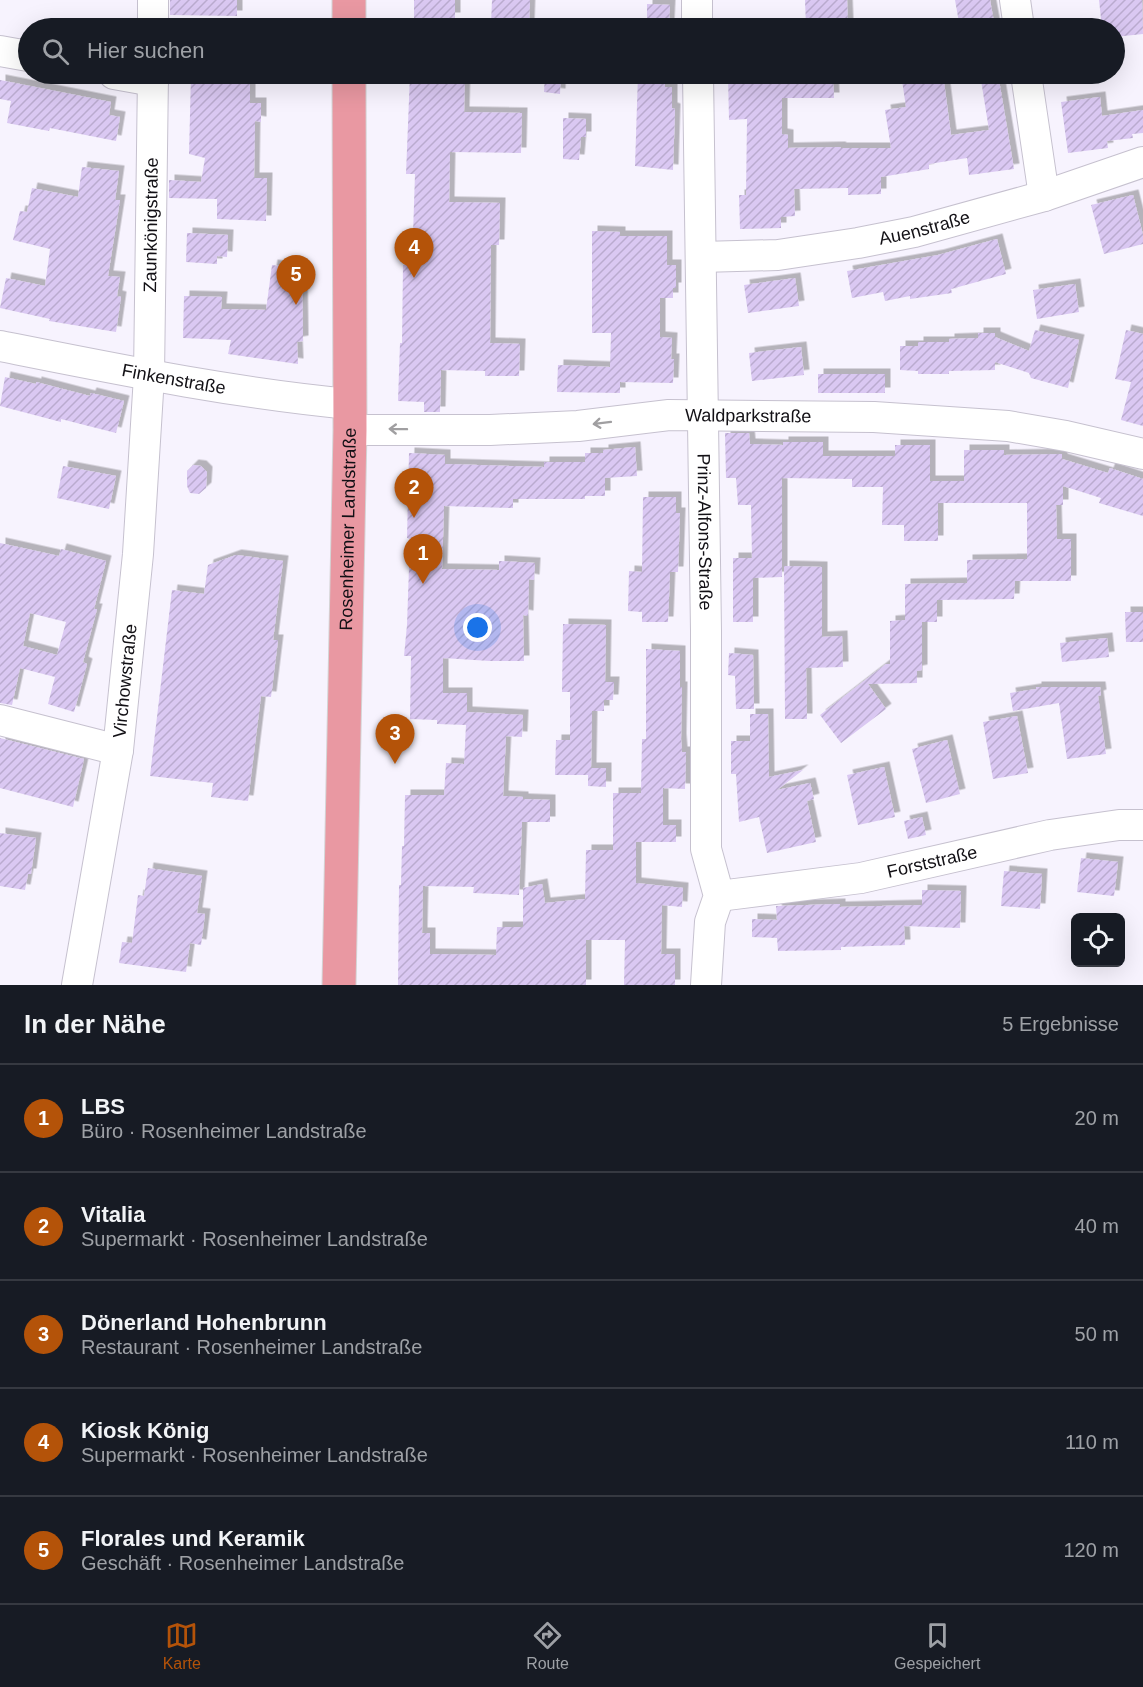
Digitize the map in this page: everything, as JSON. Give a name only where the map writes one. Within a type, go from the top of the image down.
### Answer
[{"type":"main road","points":[[349,0],[349,18]]},
{"type":"main road","name":"Rosenheimer Landstraße","points":[[339,985],[350,417],[349,84]]},
{"type":"street","points":[[153,0],[153,18]]},
{"type":"street","points":[[697,0],[698,18]]},
{"type":"street","points":[[1015,0],[1018,18]]},
{"type":"street","points":[[0,51],[18,54]]},
{"type":"street","name":"Zaunkönigstraße","points":[[149,376],[153,84]]},
{"type":"street","name":"Prinz-Alfons-Straße","points":[[698,84],[706,642],[706,849],[719,896]]},
{"type":"street","points":[[1027,84],[1044,196]]},
{"type":"street","name":"Auenstraße","points":[[701,257],[778,255],[914,232],[1044,196],[1143,162]]},
{"type":"street","name":"Finkenstraße","points":[[0,346],[149,376],[246,391],[350,417]]},
{"type":"street","name":"Virchowstraße","points":[[77,985],[118,750],[138,554],[149,376]]},
{"type":"street","name":"Waldparkstraße","points":[[350,417],[490,430],[578,426],[669,415],[874,417],[973,423],[1045,432],[1143,454]]},
{"type":"street","points":[[0,720],[118,750]]},
{"type":"street","name":"Forststraße","points":[[719,896],[861,878],[1050,836],[1119,825],[1143,825]]},
{"type":"street","points":[[706,985],[710,922],[719,896]]},
{"type":"building","points":[[170,0],[237,0],[237,16],[170,15]]},
{"type":"building","points":[[414,0],[455,0],[455,18],[414,18]]},
{"type":"building","points":[[492,0],[530,0],[529,18],[491,18]]},
{"type":"building","points":[[805,0],[847,0],[848,18],[806,18]]},
{"type":"building","points":[[955,0],[990,0],[993,18],[958,18]]},
{"type":"building","points":[[1099,0],[1142,0],[1143,34],[1125,36],[1125,18],[1101,18]]},
{"type":"building","points":[[647,4],[670,5],[669,18],[647,18]]},
{"type":"building","points":[[0,80],[111,102],[109,115],[120,117],[116,141],[50,128],[49,131],[7,123],[11,101],[0,99]]},
{"type":"building","points":[[191,84],[250,84],[250,103],[261,103],[261,122],[255,121],[254,178],[267,178],[266,221],[217,219],[217,199],[169,198],[169,180],[201,182],[205,158],[189,154]]},
{"type":"building","points":[[410,84],[465,84],[464,112],[522,113],[521,153],[450,152],[449,202],[500,203],[499,245],[491,245],[490,343],[520,344],[519,376],[485,376],[485,371],[441,370],[440,412],[424,412],[424,402],[398,401],[400,343],[402,343],[403,265],[412,265],[415,174],[406,174]]},
{"type":"building","points":[[544,84],[560,84],[560,94],[544,92]]},
{"type":"building","points":[[638,84],[665,84],[665,87],[672,87],[672,108],[675,109],[673,170],[635,166]]},
{"type":"building","points":[[728,84],[833,84],[834,98],[782,98],[782,134],[788,135],[788,148],[891,148],[885,110],[906,107],[903,84],[944,84],[951,135],[989,130],[982,84],[1000,84],[1014,169],[969,175],[967,158],[929,164],[929,169],[881,177],[881,194],[848,195],[848,188],[794,189],[795,216],[781,217],[781,228],[740,229],[739,195],[746,195],[747,119],[729,120]]},
{"type":"building","points":[[1100,97],[1102,116],[1143,110],[1143,133],[1132,134],[1133,138],[1107,141],[1108,148],[1068,153],[1061,102]]},
{"type":"building","points":[[563,118],[586,119],[586,137],[581,137],[579,160],[563,159]]},
{"type":"building","points":[[82,167],[119,171],[115,200],[120,200],[108,276],[120,277],[117,296],[121,297],[116,332],[49,321],[50,319],[0,308],[6,278],[45,286],[50,249],[13,240],[20,211],[27,212],[32,188],[78,197]]},
{"type":"building","points":[[1133,195],[1143,244],[1104,254],[1091,205]]},
{"type":"building","points":[[592,231],[620,232],[620,236],[667,236],[667,265],[676,265],[676,288],[673,288],[673,298],[660,298],[660,337],[672,338],[673,383],[620,382],[620,393],[557,392],[558,365],[610,367],[611,333],[592,333]]},
{"type":"building","points":[[187,233],[228,235],[227,257],[217,256],[217,264],[186,262]]},
{"type":"building","points":[[997,239],[1006,274],[951,289],[952,293],[910,299],[910,296],[885,301],[883,292],[852,298],[847,271],[938,255]]},
{"type":"building","points":[[272,265],[302,269],[303,341],[297,342],[298,364],[228,354],[231,340],[183,338],[184,296],[222,297],[221,309],[266,310]]},
{"type":"building","points":[[795,278],[799,306],[748,313],[744,285]]},
{"type":"building","points":[[1075,284],[1079,312],[1037,319],[1033,290]]},
{"type":"building","points":[[1035,330],[1079,340],[1068,388],[1031,378],[1029,373],[995,362],[995,370],[949,371],[949,374],[918,374],[918,371],[900,370],[900,346],[918,346],[918,342],[949,342],[949,339],[978,338],[978,333],[995,333],[995,337],[1029,351]]},
{"type":"building","points":[[1126,330],[1143,334],[1143,426],[1121,420],[1131,382],[1115,379]]},
{"type":"building","points":[[801,347],[804,375],[752,381],[749,353]]},
{"type":"building","points":[[818,374],[885,374],[885,393],[818,393]]},
{"type":"building","points":[[5,377],[36,384],[36,382],[90,396],[91,393],[124,401],[116,433],[0,406]]},
{"type":"building","points":[[725,433],[749,433],[750,444],[783,445],[783,442],[823,442],[823,456],[895,456],[895,445],[930,445],[930,481],[964,481],[964,450],[1004,450],[1004,455],[1062,454],[1062,459],[1108,473],[1110,468],[1143,479],[1143,516],[1099,503],[1101,498],[1063,486],[1063,505],[1056,505],[1057,539],[1071,539],[1071,581],[1015,581],[1014,599],[937,600],[937,622],[922,622],[922,670],[917,671],[917,683],[868,684],[886,709],[841,743],[820,715],[886,664],[890,664],[890,621],[905,620],[905,584],[967,583],[967,560],[1027,559],[1027,503],[938,503],[938,541],[904,541],[904,525],[882,525],[883,487],[852,487],[852,479],[782,478],[782,577],[753,578],[753,622],[733,622],[733,558],[752,558],[751,505],[738,505],[736,478],[726,478]]},
{"type":"building","points":[[635,447],[637,476],[605,478],[605,496],[585,496],[585,499],[513,499],[513,508],[444,506],[442,569],[499,570],[499,561],[535,563],[534,580],[529,579],[528,616],[523,615],[524,661],[443,658],[443,693],[467,693],[467,712],[523,715],[522,737],[506,736],[503,796],[550,800],[550,822],[522,822],[519,895],[473,893],[474,887],[423,886],[422,933],[430,933],[430,954],[496,955],[497,927],[523,927],[523,888],[542,884],[545,903],[585,899],[586,850],[613,850],[613,793],[641,793],[642,739],[646,739],[646,649],[680,651],[681,739],[682,752],[686,752],[685,789],[663,788],[663,825],[676,825],[676,842],[636,842],[636,883],[683,888],[682,907],[662,905],[661,954],[675,954],[675,985],[624,985],[625,940],[586,940],[586,985],[398,985],[399,885],[401,885],[402,846],[404,846],[405,795],[444,795],[446,763],[464,764],[466,725],[437,724],[437,720],[410,719],[411,656],[404,656],[410,539],[407,538],[409,453],[445,455],[445,464],[544,467],[544,462],[585,462],[585,453],[603,453],[603,450]]},
{"type":"building","points":[[193,465],[201,466],[207,472],[206,488],[199,494],[190,493],[187,486],[187,471]]},
{"type":"building","points":[[63,466],[116,476],[109,509],[57,498]]},
{"type":"building","points":[[643,497],[676,497],[676,513],[680,513],[678,572],[670,572],[668,622],[642,622],[642,612],[628,611],[629,571],[642,572]]},
{"type":"building","points":[[0,543],[59,556],[61,549],[106,561],[94,609],[97,609],[83,662],[87,664],[74,712],[48,704],[55,677],[20,668],[12,705],[0,703]],"holes":[[[30,613],[66,622],[57,655],[23,646]]]},
{"type":"building","points":[[236,555],[283,561],[273,640],[278,640],[271,697],[261,696],[248,801],[211,797],[213,783],[150,776],[172,590],[204,594],[208,565]]},
{"type":"building","points":[[784,566],[822,567],[822,637],[842,636],[843,667],[806,668],[807,719],[785,719]]},
{"type":"building","points":[[1125,612],[1143,612],[1143,642],[1126,642]]},
{"type":"building","points":[[563,624],[606,625],[605,682],[614,682],[613,700],[604,700],[604,711],[592,711],[591,768],[606,768],[606,787],[588,786],[588,775],[555,775],[556,740],[570,740],[570,692],[562,692]]},
{"type":"building","points":[[1107,638],[1109,657],[1062,662],[1060,643]]},
{"type":"building","points":[[729,653],[753,655],[754,709],[736,709],[735,676],[728,675]]},
{"type":"building","points":[[1036,687],[1100,687],[1101,695],[1098,696],[1106,754],[1067,759],[1059,703],[1013,711],[1010,693],[1036,689]]},
{"type":"building","points":[[750,714],[768,714],[769,777],[803,770],[777,790],[810,783],[814,799],[807,801],[816,842],[767,853],[759,817],[739,822],[736,774],[731,774],[731,741],[750,741]]},
{"type":"building","points":[[1017,716],[1028,773],[993,779],[983,722]]},
{"type":"building","points":[[0,738],[84,759],[73,807],[0,788]]},
{"type":"building","points":[[947,740],[960,794],[926,803],[912,749]]},
{"type":"building","points":[[884,767],[895,817],[858,825],[847,775]]},
{"type":"building","points":[[922,817],[926,835],[908,839],[904,821]]},
{"type":"building","points":[[0,833],[36,838],[31,874],[28,874],[25,890],[0,886]]},
{"type":"building","points":[[1081,858],[1118,862],[1114,896],[1077,892]]},
{"type":"building","points":[[148,868],[202,876],[197,913],[205,914],[201,945],[190,943],[186,972],[119,963],[122,942],[132,943],[138,895],[144,896]]},
{"type":"building","points":[[1004,871],[1042,874],[1040,909],[1001,906]]},
{"type":"building","points":[[922,890],[961,891],[960,928],[904,926],[905,945],[841,947],[841,950],[778,951],[777,938],[752,937],[752,919],[777,920],[776,906],[922,905]]},
{"type":"place","name":"Kiosk König","points":[[414,278]]},
{"type":"place","name":"Florales und Keramik","points":[[296,305]]},
{"type":"place","name":"Vitalia","points":[[414,518]]},
{"type":"place","name":"LBS","points":[[423,584]]},
{"type":"place","name":"Dönerland Hohenbrunn","points":[[395,764]]}]
